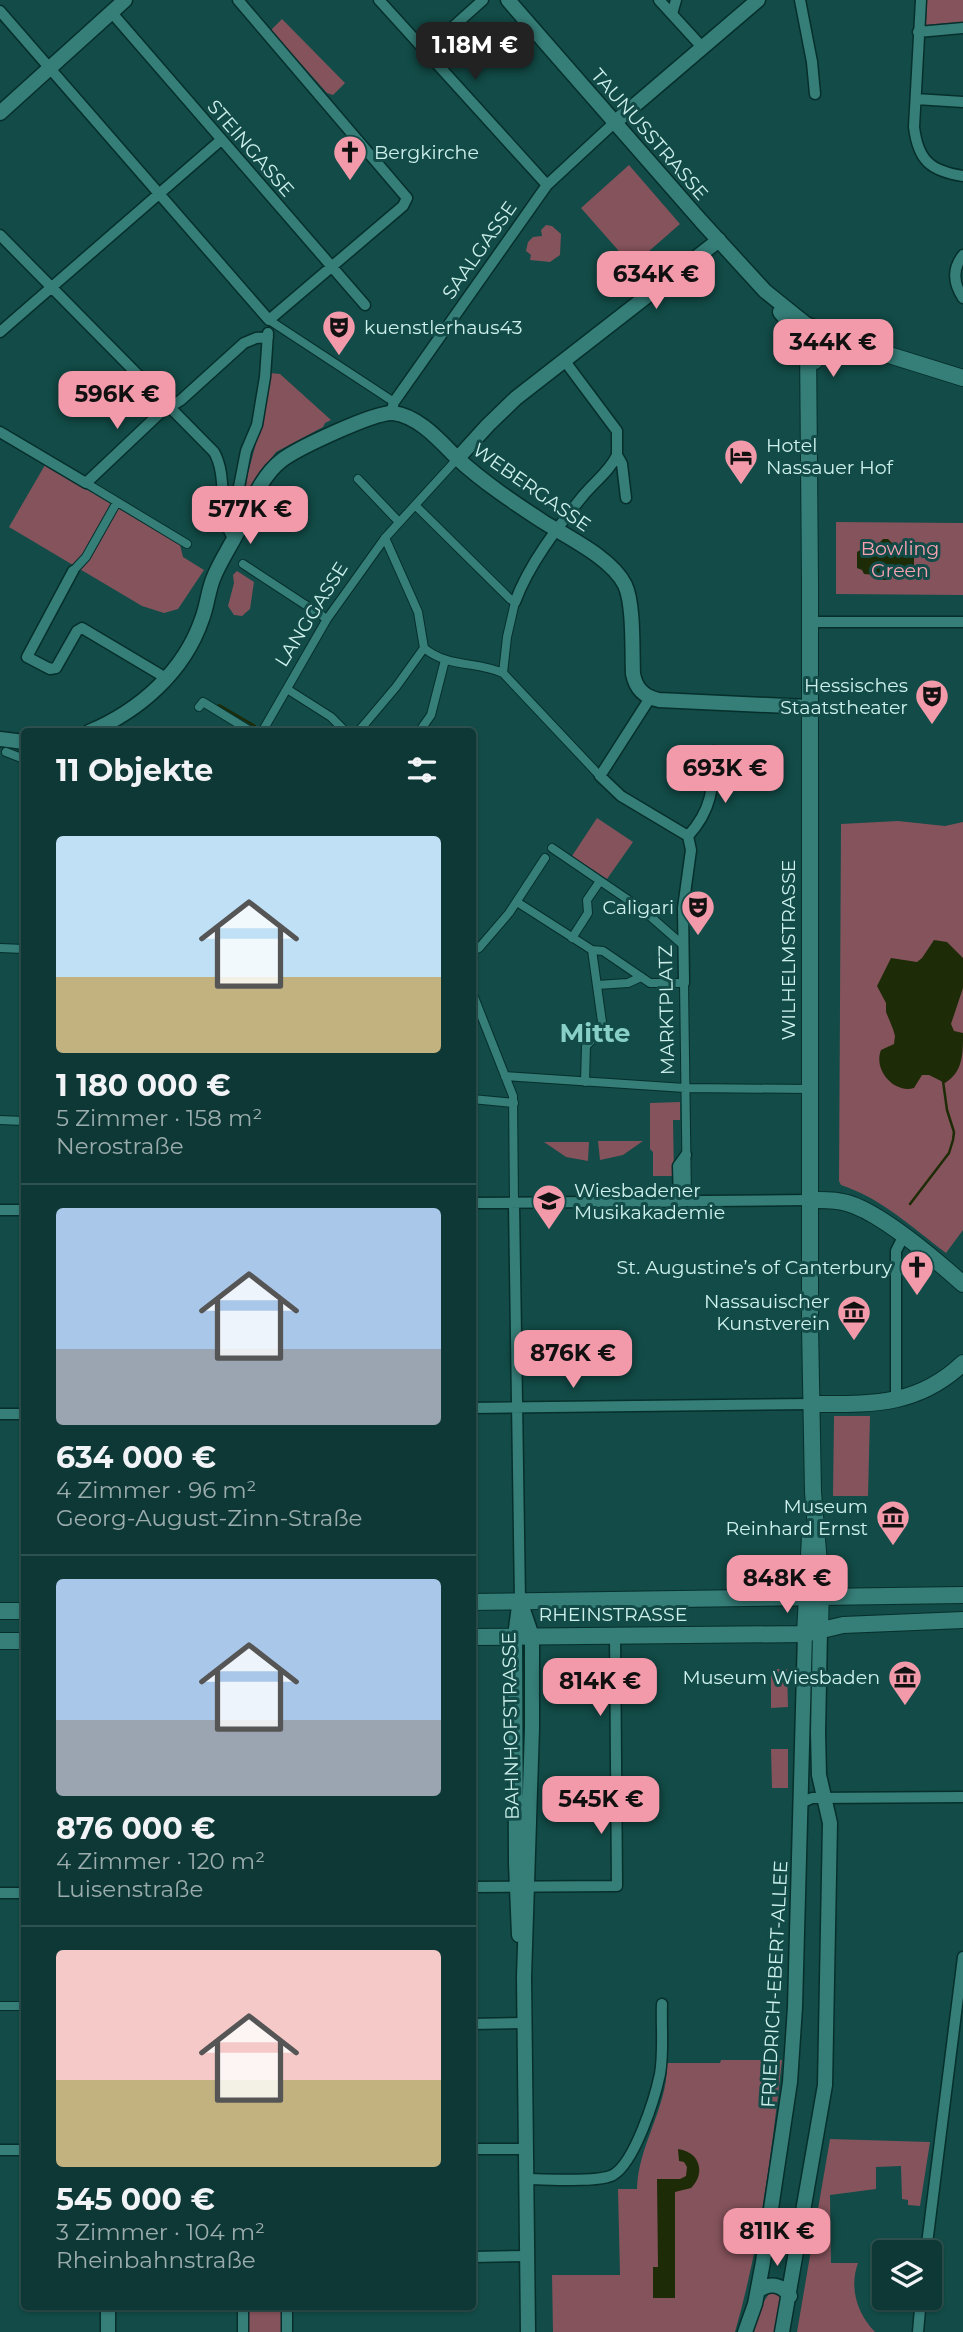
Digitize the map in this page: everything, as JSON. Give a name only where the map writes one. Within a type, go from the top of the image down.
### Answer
[{"type":"main road","points":[[812,343],[821,334],[831,334],[963,378]]},
{"type":"main road","points":[[812,343],[870,349]]},
{"type":"main road","name":"WILHELMSTRASSE","points":[[812,343],[814,384],[810,408],[809,707],[809,1200],[814,1597],[812,1632]]},
{"type":"main road","points":[[809,1200],[836,1201],[858,1207],[903,1237],[963,1284]]},
{"type":"main road","points":[[811,1404],[896,1400],[943,1381],[963,1363]]},
{"type":"main road","points":[[946,1595],[940,1599],[936,1608],[938,1615],[946,1621]]},
{"type":"main road","name":"RHEINSTRASSE","points":[[476,1602],[963,1595]]},
{"type":"main road","points":[[0,1611],[21,1611]]},
{"type":"main road","name":"RHEINSTRASSE","points":[[476,1637],[812,1632],[843,1625],[963,1620]]},
{"type":"main road","points":[[0,1641],[21,1641]]},
{"type":"street","points":[[0,113],[125,0]]},
{"type":"street","points":[[238,0],[407,198],[403,206],[270,320],[257,425],[246,451],[238,492],[242,504],[248,508]]},
{"type":"street","points":[[379,0],[547,184]]},
{"type":"street","points":[[426,51],[483,0]]},
{"type":"street","name":"TAUNUSSTRASSE","points":[[508,0],[765,291],[787,322],[812,343]]},
{"type":"street","points":[[659,0],[702,47]]},
{"type":"street","points":[[672,14],[676,0]]},
{"type":"street","points":[[614,122],[758,0]]},
{"type":"street","points":[[800,0],[815,94]]},
{"type":"street","points":[[921,0],[914,127],[916,145],[931,166],[963,176]]},
{"type":"street","points":[[0,11],[270,320],[392,407]]},
{"type":"street","name":"STEINGASSE","points":[[112,13],[365,305]]},
{"type":"street","points":[[918,32],[963,28]]},
{"type":"street","points":[[916,99],[963,103]]},
{"type":"street","name":"SAALGASSE","points":[[392,407],[547,184],[614,122]]},
{"type":"street","points":[[0,332],[221,140]]},
{"type":"street","points":[[0,235],[214,452],[221,473],[227,528],[234,538]]},
{"type":"street","name":"LANGGASSE","points":[[264,728],[327,619],[385,538],[458,458],[505,409],[719,240]]},
{"type":"street","points":[[963,256],[957,264],[955,274],[957,288],[963,298]]},
{"type":"street","name":"TAUNUSSTRASSE","points":[[765,291],[795,316]]},
{"type":"street","points":[[795,316],[814,328],[831,334]]},
{"type":"street","points":[[795,316],[812,343]]},
{"type":"street","points":[[86,483],[160,413],[181,400],[244,343],[268,337]]},
{"type":"street","points":[[564,360],[615,426],[618,438],[617,455],[622,464],[626,498]]},
{"type":"street","points":[[97,728],[126,713],[150,695],[186,652],[198,629],[212,582],[248,508],[282,460],[392,407]]},
{"type":"street","name":"WEBERGASSE","points":[[392,407],[423,426],[479,477],[615,571],[624,582],[628,594],[635,681],[640,690],[650,698]]},
{"type":"street","points":[[0,432],[187,544]]},
{"type":"street","points":[[503,673],[507,637],[527,574],[617,455]]},
{"type":"street","points":[[358,479],[399,522]]},
{"type":"street","points":[[117,502],[86,557],[73,571],[27,657],[50,669],[56,668],[77,631],[82,628],[166,677]]},
{"type":"street","points":[[415,505],[516,602]]},
{"type":"street","points":[[361,728],[424,648],[418,612],[385,538]]},
{"type":"street","points":[[243,565],[327,619]]},
{"type":"street","points":[[810,622],[963,622]]},
{"type":"street","points":[[424,648],[444,660],[503,673],[621,796],[688,836],[708,806],[713,789],[714,751]]},
{"type":"street","points":[[422,728],[431,715],[444,660]]},
{"type":"street","points":[[287,689],[331,717],[342,728]]},
{"type":"street","points":[[600,776],[650,698],[809,707]]},
{"type":"street","points":[[199,707],[203,702],[246,728]]},
{"type":"street","points":[[9,742],[21,756]]},
{"type":"street","name":"MARKTPLATZ","points":[[505,1076],[685,1088],[683,908],[691,850],[688,836]]},
{"type":"street","points":[[552,849],[643,910],[683,944]]},
{"type":"street","points":[[476,949],[517,902],[545,858]]},
{"type":"street","points":[[572,938],[588,913],[587,900],[600,881]]},
{"type":"street","points":[[517,902],[592,950],[603,951],[650,983],[684,983]]},
{"type":"street","points":[[0,948],[21,948]]},
{"type":"street","points":[[585,1082],[586,1046],[603,1029],[592,950]]},
{"type":"street","points":[[597,985],[628,984],[641,977]]},
{"type":"street","points":[[476,1002],[514,1103],[514,1203]]},
{"type":"street","points":[[683,1202],[678,1166],[686,1155],[685,1088],[810,1089]]},
{"type":"street","points":[[476,1099],[514,1103]]},
{"type":"street","points":[[0,1120],[21,1121]]},
{"type":"street","points":[[476,1203],[809,1200]]},
{"type":"street","name":"BAHNHOFSTRASSE","points":[[514,1203],[520,1601],[523,1636],[522,1886],[526,2024],[528,2332]]},
{"type":"street","points":[[0,1210],[21,1210]]},
{"type":"street","points":[[896,1400],[896,1251],[903,1237]]},
{"type":"street","points":[[476,1408],[811,1404]]},
{"type":"street","points":[[0,1414],[21,1414]]},
{"type":"street","points":[[783,2331],[825,2085],[830,1823],[819,1775],[812,1632]]},
{"type":"street","name":"FRIEDRICH-EBERT-ALLEE","points":[[745,2332],[757,2298],[790,2082],[796,1993],[801,1803],[812,1632]]},
{"type":"street","points":[[476,1887],[617,1886],[615,1635]]},
{"type":"street","points":[[801,1803],[808,1798],[825,1797],[963,1797]]},
{"type":"street","points":[[0,1893],[21,1892]]},
{"type":"street","points":[[928,2240],[963,1957]]},
{"type":"street","points":[[527,2179],[600,2179],[617,2171],[629,2155],[641,2129],[660,2074],[662,2004]]},
{"type":"street","points":[[0,2006],[21,2006]]},
{"type":"street","points":[[476,2024],[526,2024]]},
{"type":"street","points":[[476,2149],[527,2148]]},
{"type":"street","points":[[0,2150],[21,2150]]},
{"type":"street","points":[[476,2257],[527,2256]]},
{"type":"street","points":[[750,2332],[757,2298],[767,2285],[783,2289],[790,2296]]},
{"type":"street","points":[[108,2310],[108,2332]]},
{"type":"street","points":[[243,2310],[243,2332]]},
{"type":"street","points":[[287,2310],[287,2332]]},
{"type":"street","points":[[918,2332],[919,2310]]},
{"type":"green space","points":[[927,0],[963,0],[963,22],[926,25]]},
{"type":"green space","points":[[282,19],[345,83],[333,95],[327,93],[271,30]]},
{"type":"green space","points":[[629,165],[680,224],[632,266],[581,208]]},
{"type":"green space","points":[[546,225],[552,226],[561,234],[560,255],[550,262],[530,260],[531,255],[526,251],[528,242],[533,237],[542,236],[541,230]]},
{"type":"green space","points":[[270,373],[280,374],[331,420],[276,452],[245,493],[262,421]]},
{"type":"green space","points":[[45,465],[180,545],[183,557],[204,570],[178,609],[164,613],[142,606],[9,527]]},
{"type":"green space","name":"Bowling Green","points":[[836,522],[963,523],[963,595],[836,594]]},
{"type":"green space","points":[[237,571],[254,582],[250,609],[242,616],[234,615],[228,606],[234,583],[233,575]]},
{"type":"green space","points":[[597,818],[633,842],[607,879],[572,856]]},
{"type":"green space","points":[[898,821],[945,826],[963,822],[963,1230],[946,1253],[883,1206],[841,1185],[839,1181],[841,824]]},
{"type":"green space","points":[[680,1102],[680,1120],[673,1120],[674,1176],[653,1176],[650,1103]]},
{"type":"green space","points":[[598,1141],[643,1141],[623,1155],[600,1160]]},
{"type":"green space","points":[[544,1142],[589,1142],[588,1161],[566,1157]]},
{"type":"green space","points":[[834,1416],[870,1416],[868,1496],[833,1496]]},
{"type":"green space","points":[[771,1669],[787,1669],[788,1707],[771,1708]]},
{"type":"green space","points":[[771,1749],[788,1749],[788,1788],[772,1788]]},
{"type":"green space","points":[[721,2060],[782,2060],[758,2232],[735,2332],[553,2332],[552,2275],[620,2275],[618,2189],[637,2189],[642,2157],[663,2095],[667,2063],[720,2063]]},
{"type":"green space","points":[[830,2139],[930,2142],[920,2206],[908,2205],[908,2200],[902,2199],[901,2166],[876,2167],[876,2189],[830,2195],[831,2263],[858,2263],[854,2282],[856,2300],[863,2317],[875,2332],[797,2332]]},
{"type":"green space","points":[[770,2292],[780,2295],[782,2310],[777,2332],[754,2332],[761,2306]]},
{"type":"green space","points":[[249,2310],[285,2310],[285,2332],[249,2332]]},
{"type":"shaded area","points":[[883,539],[888,539],[894,545],[907,545],[914,552],[914,568],[909,569],[907,574],[894,574],[888,580],[883,580],[876,575],[864,574],[857,568],[857,552],[864,545],[877,545]]},
{"type":"shaded area","points":[[934,940],[947,942],[963,958],[963,988],[951,1024],[954,1031],[963,1033],[961,1062],[955,1074],[945,1083],[929,1075],[922,1075],[914,1088],[907,1089],[887,1079],[880,1065],[881,1050],[894,1044],[895,1036],[886,1012],[886,1003],[877,986],[891,958],[917,962]]},
{"type":"shaded area","points":[[678,2149],[696,2159],[698,2176],[691,2188],[675,2192],[675,2298],[653,2298],[653,2267],[658,2267],[657,2179],[680,2179],[686,2176],[687,2167],[684,2162],[679,2161]]},
{"type":"waterway","points":[[219,705],[255,726]]},
{"type":"waterway","points":[[910,1204],[949,1153],[953,1140],[954,1132],[947,1110],[943,1081]]},
{"type":"place","name":"Bergkirche","points":[[350,182]]},
{"type":"place","name":"kuenstlerhaus43","points":[[339,357]]},
{"type":"place","name":"Hotel Nassauer Hof","points":[[741,486]]},
{"type":"place","name":"Hessisches Staatstheater","points":[[932,726]]},
{"type":"place","name":"Caligari","points":[[698,937]]},
{"type":"place","name":"Wiesbadener Musikakademie","points":[[549,1231]]},
{"type":"place","name":"St. Augustine’s of Canterbury","points":[[917,1297]]},
{"type":"place","name":"Nassauischer Kunstverein","points":[[854,1342]]},
{"type":"place","name":"Museum Reinhard Ernst","points":[[893,1547]]},
{"type":"place","name":"Museum Wiesbaden","points":[[905,1707]]},
{"type":"district","name":"Mitte","points":[[595,1033]]}]
